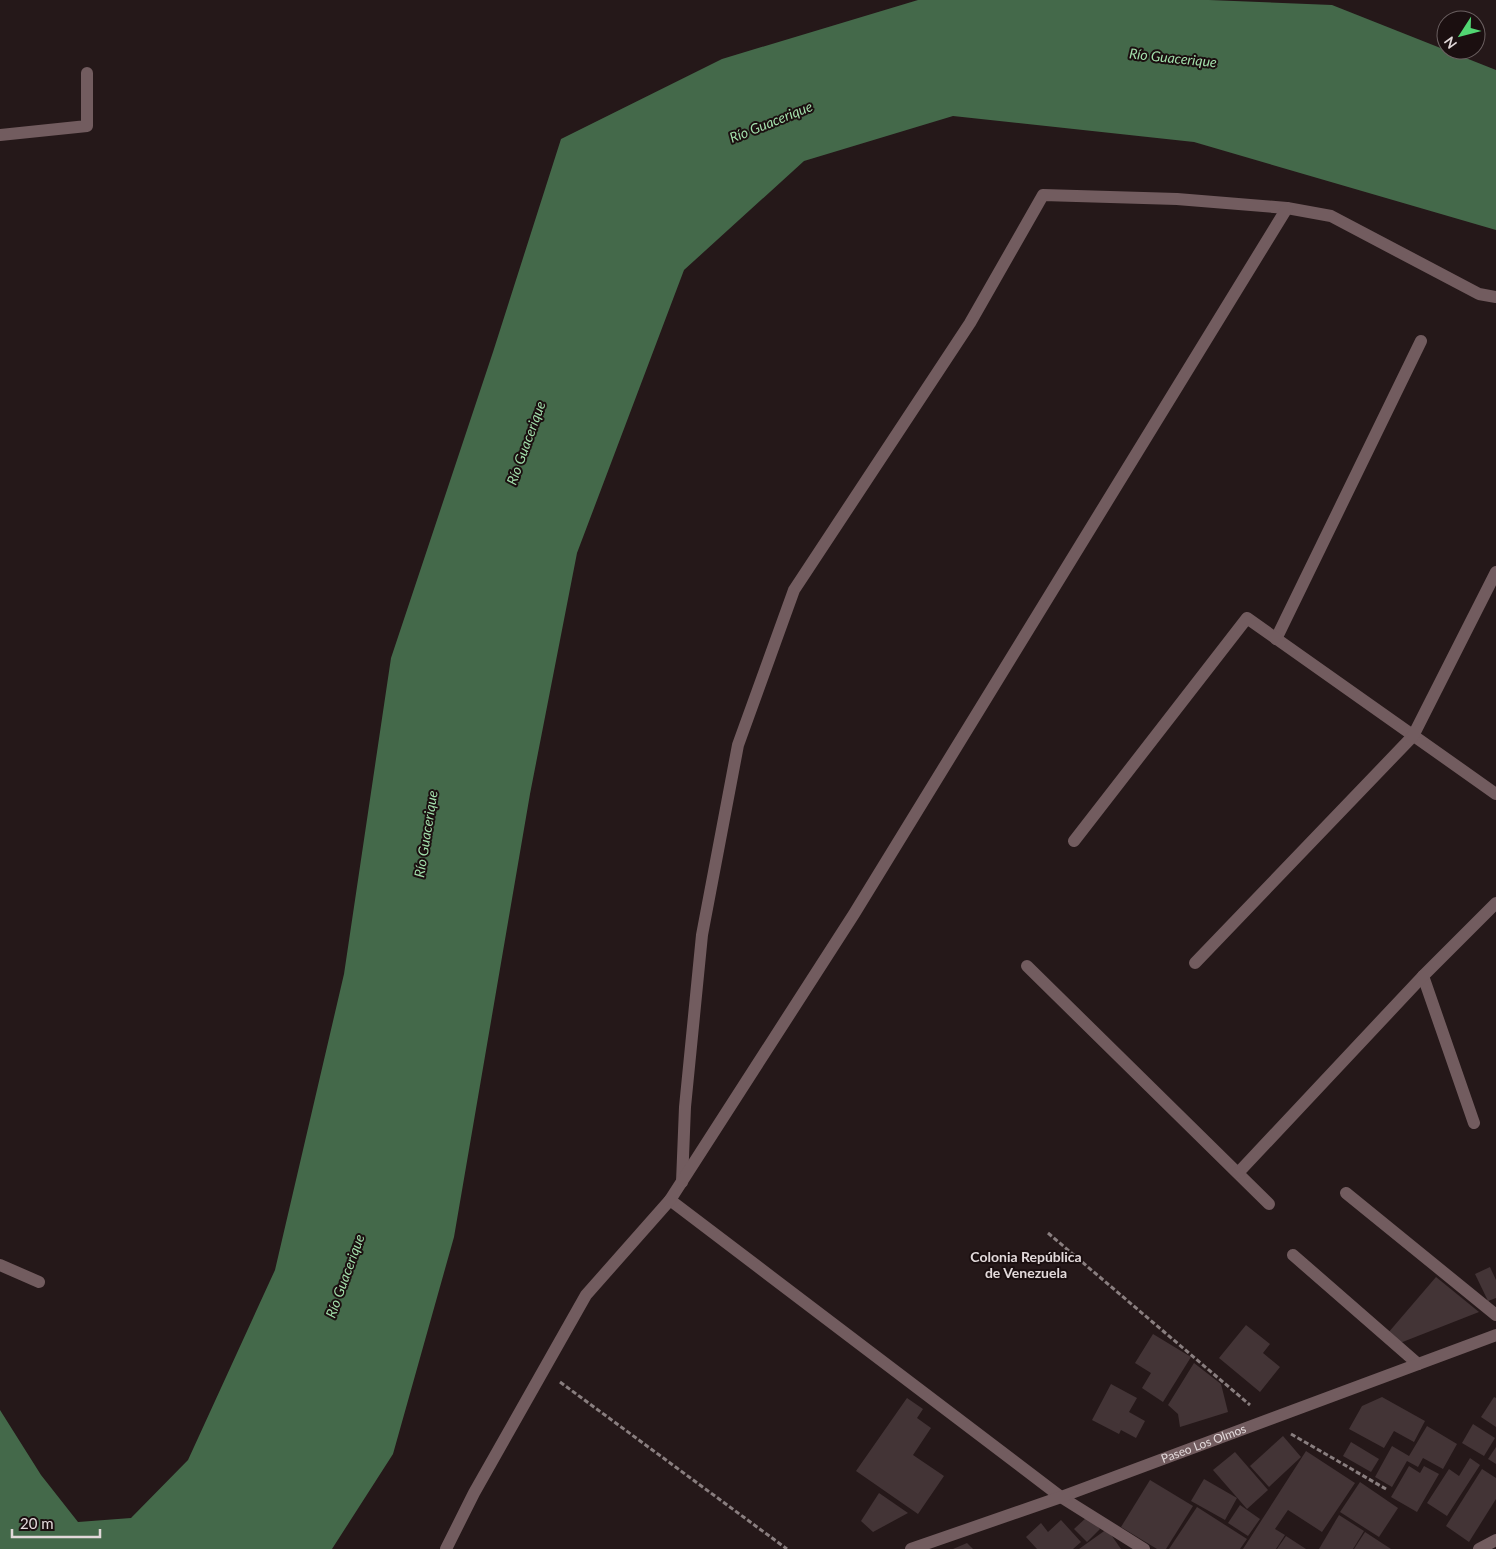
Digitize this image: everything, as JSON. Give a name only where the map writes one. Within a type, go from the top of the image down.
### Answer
[{"type":"street","points":[[0,135],[86,126],[87,73]]},
{"type":"street","points":[[682,1182],[685,1107],[702,935],[738,746],[794,590],[970,323],[1043,195],[1177,199],[1287,208],[1331,216],[1479,294],[1496,297]]},
{"type":"street","points":[[446,1549],[474,1493],[586,1296],[670,1200],[682,1182],[854,914],[1287,208]]},
{"type":"street","points":[[1276,639],[1421,341]]},
{"type":"street","points":[[1195,963],[1413,736],[1496,572]]},
{"type":"street","points":[[1074,840],[1247,618],[1496,794]]},
{"type":"street","points":[[1238,1174],[1423,976],[1496,903]]},
{"type":"street","points":[[1027,966],[1269,1204]]},
{"type":"street","points":[[1423,976],[1474,1123]]},
{"type":"street","points":[[1346,1193],[1496,1314]]},
{"type":"street","points":[[670,1200],[1061,1497],[1144,1549]]},
{"type":"street","points":[[1293,1255],[1418,1364]]},
{"type":"street","points":[[0,1265],[38,1282]]},
{"type":"street","name":"Paseo Los Olmos","points":[[911,1549],[1061,1497],[1496,1335]]},
{"type":"street","points":[[1478,1549],[1496,1540]]},
{"type":"path","points":[[1048,1233],[1268,1420],[1386,1489]]},
{"type":"path","points":[[543,1370],[787,1549]]},
{"type":"water","name":"Río Guacerique","points":[[918,0],[1209,0],[1332,5],[1436,46],[1436,60],[1471,60],[1496,70],[1496,230],[1194,142],[953,116],[804,161],[684,270],[577,553],[530,794],[454,1237],[393,1454],[332,1549],[0,1549],[0,1410],[41,1475],[78,1522],[131,1518],[188,1460],[275,1270],[344,974],[391,658],[493,352],[561,139],[722,59]]},
{"type":"building","points":[[1490,1267],[1496,1280],[1496,1298],[1488,1301],[1475,1274]]},
{"type":"building","points":[[1436,1277],[1479,1312],[1400,1343],[1388,1333]]},
{"type":"building","points":[[1246,1325],[1270,1344],[1263,1353],[1280,1367],[1260,1392],[1219,1358]]},
{"type":"building","points":[[1153,1334],[1191,1357],[1163,1402],[1142,1388],[1151,1373],[1135,1363]]},
{"type":"building","points":[[1194,1363],[1221,1384],[1228,1412],[1180,1427],[1178,1414],[1168,1405]]},
{"type":"building","points":[[1111,1384],[1137,1398],[1129,1412],[1145,1421],[1136,1438],[1121,1430],[1119,1434],[1092,1420]]},
{"type":"building","points":[[1382,1397],[1425,1421],[1414,1442],[1394,1431],[1384,1448],[1349,1429],[1362,1406]]},
{"type":"building","points":[[1494,1397],[1496,1398],[1496,1427],[1481,1417]]},
{"type":"building","points":[[907,1398],[923,1409],[917,1418],[931,1428],[913,1455],[944,1476],[918,1514],[856,1471]]},
{"type":"building","points":[[1473,1424],[1495,1438],[1484,1456],[1462,1443]]},
{"type":"building","points":[[1427,1426],[1457,1444],[1443,1469],[1423,1458],[1418,1467],[1407,1461],[1392,1487],[1375,1477],[1392,1446],[1409,1456]]},
{"type":"building","points":[[1283,1436],[1301,1457],[1269,1487],[1250,1466]]},
{"type":"building","points":[[1351,1442],[1379,1459],[1371,1472],[1343,1456]]},
{"type":"building","points":[[1496,1447],[1496,1464],[1488,1459]]},
{"type":"building","points":[[1306,1451],[1355,1483],[1322,1532],[1288,1510],[1275,1529],[1285,1535],[1276,1549],[1243,1549]]},
{"type":"building","points":[[1235,1452],[1268,1490],[1247,1509],[1213,1470]]},
{"type":"building","points":[[1470,1458],[1480,1465],[1447,1516],[1427,1503],[1449,1469],[1459,1476]]},
{"type":"building","points":[[1409,1466],[1420,1473],[1424,1466],[1439,1474],[1417,1512],[1391,1497]]},
{"type":"building","points":[[1482,1469],[1496,1478],[1496,1499],[1469,1542],[1446,1526]]},
{"type":"building","points":[[1204,1479],[1237,1498],[1225,1520],[1191,1501]]},
{"type":"building","points":[[1150,1480],[1193,1506],[1166,1549],[1157,1549],[1121,1527]]},
{"type":"building","points":[[1360,1482],[1398,1508],[1379,1537],[1340,1512]]},
{"type":"building","points":[[879,1493],[908,1513],[873,1532],[861,1521]]},
{"type":"building","points":[[1240,1505],[1260,1519],[1248,1536],[1228,1523]]},
{"type":"building","points":[[1197,1507],[1247,1539],[1240,1549],[1169,1549]]},
{"type":"building","points":[[1339,1515],[1364,1531],[1353,1549],[1319,1549]]},
{"type":"building","points":[[1088,1516],[1100,1529],[1087,1542],[1074,1529]]},
{"type":"building","points":[[1061,1520],[1081,1542],[1073,1549],[1037,1549],[1026,1537],[1041,1523],[1048,1532]]},
{"type":"building","points":[[1107,1529],[1121,1549],[1079,1549]]},
{"type":"building","points":[[1365,1532],[1391,1549],[1354,1549]]},
{"type":"building","points":[[1286,1536],[1306,1549],[1277,1549]]},
{"type":"building","points":[[967,1543],[973,1549],[953,1549]]},
{"type":"district","name":"Colonia República de Venezuela","points":[[1026,1266]]}]
